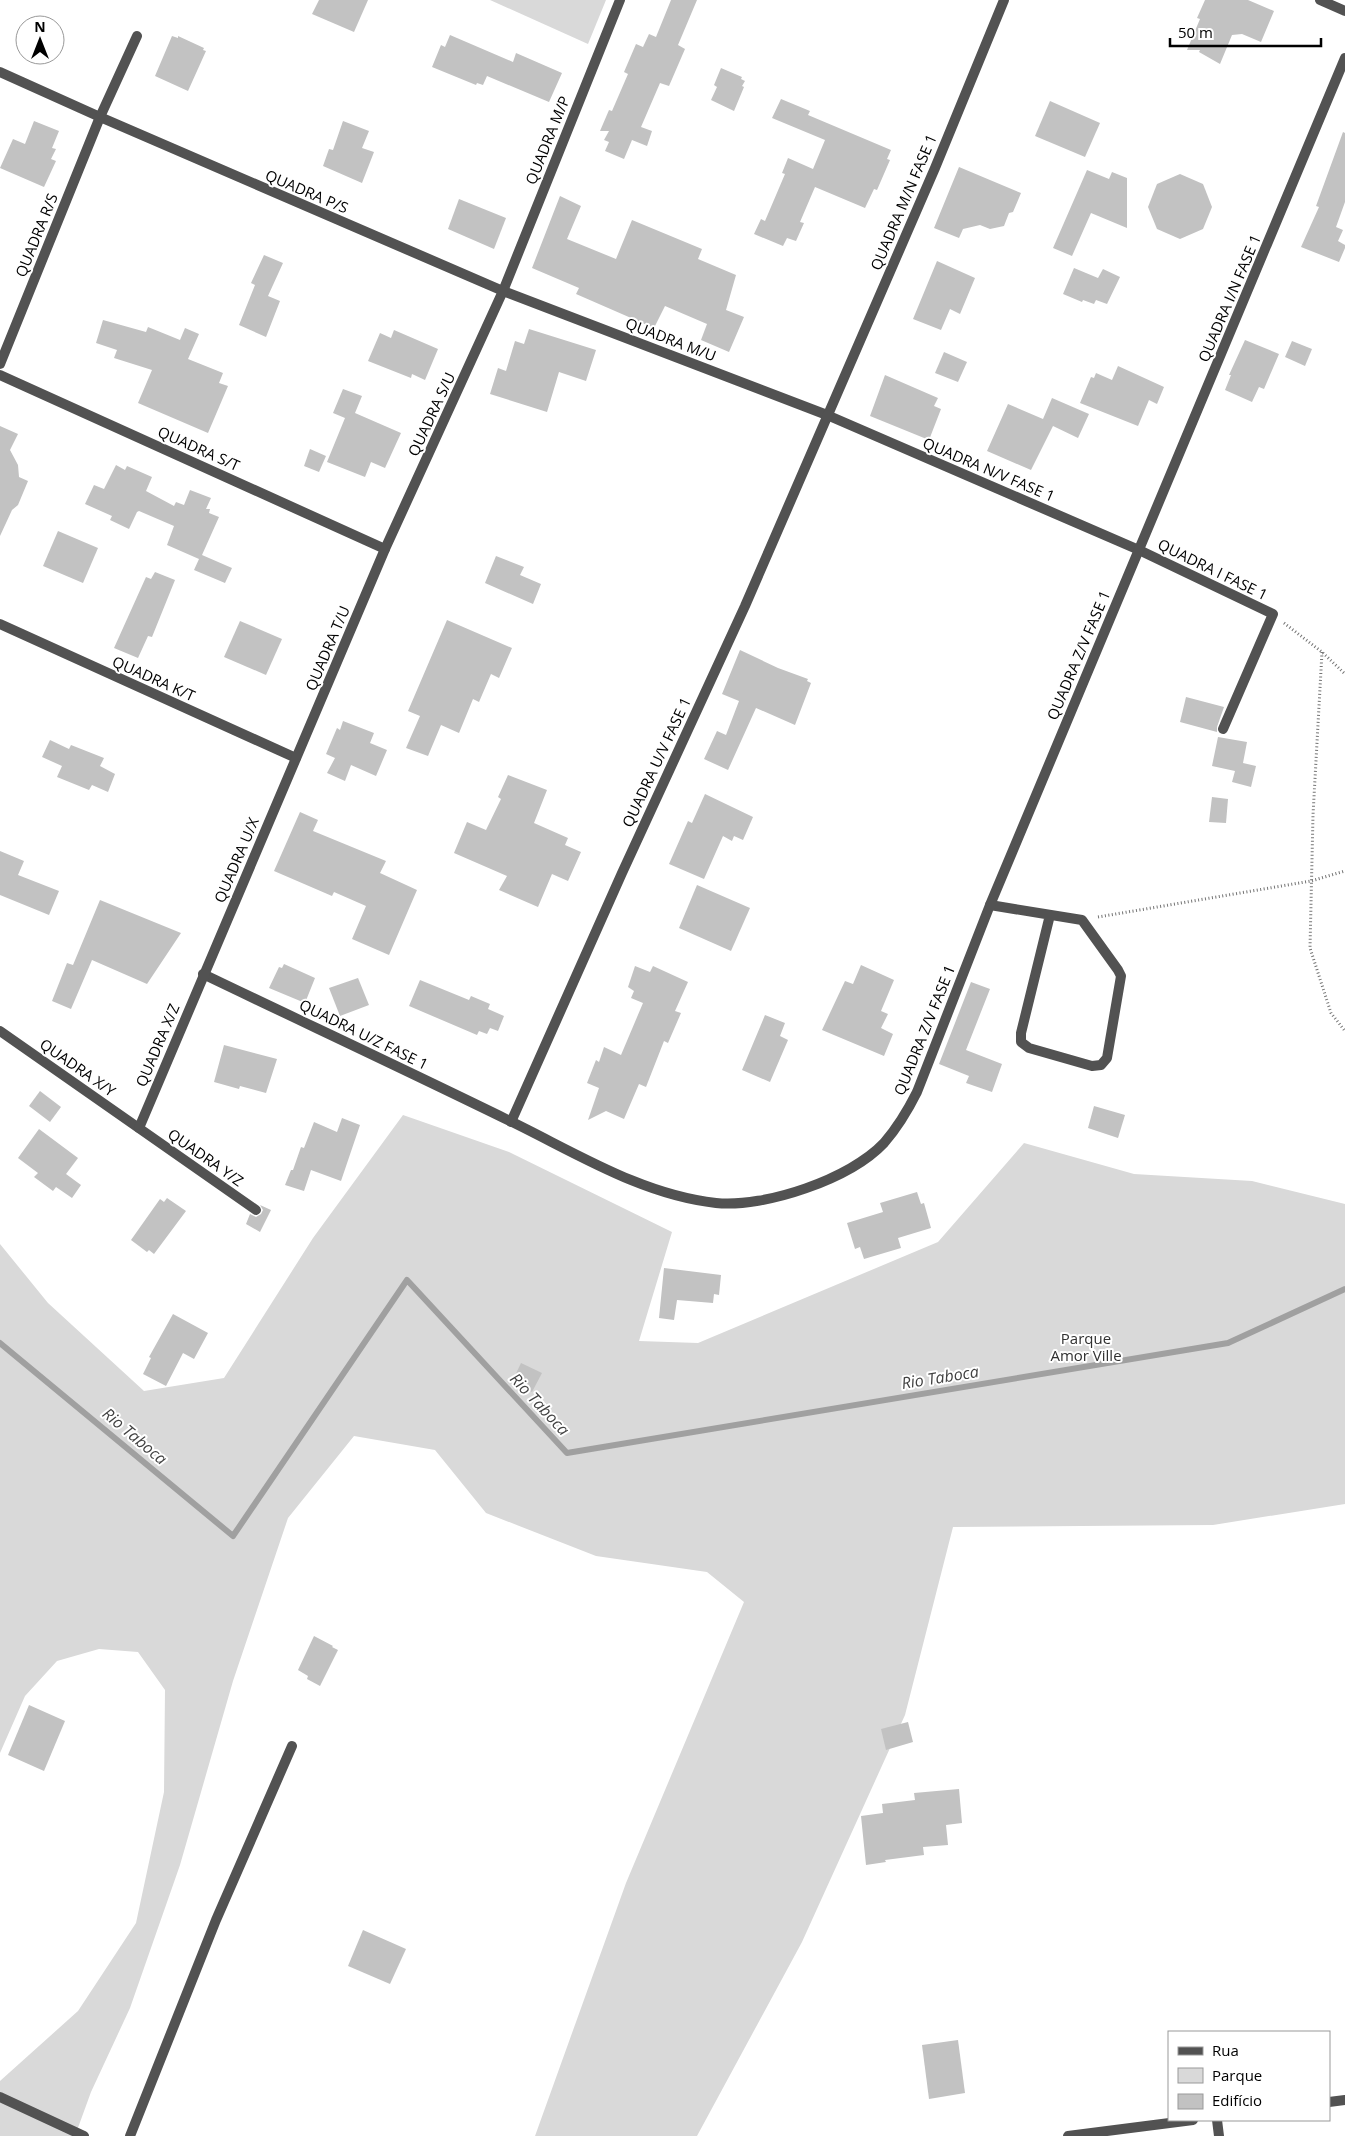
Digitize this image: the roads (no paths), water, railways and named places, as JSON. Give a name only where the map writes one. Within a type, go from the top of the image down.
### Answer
[{"type":"street","name":"QUADRA M/P","points":[[503,291],[620,0]]},
{"type":"street","name":"QUADRA M/N FASE 1","points":[[827,415],[935,168],[1004,0]]},
{"type":"street","points":[[1320,0],[1345,11]]},
{"type":"street","name":"QUADRA R/S","points":[[0,364],[100,118],[136,36]]},
{"type":"street","name":"QUADRA I/N FASE 1","points":[[1139,550],[1345,58]]},
{"type":"street","name":"QUADRA P/S","points":[[0,72],[100,118],[503,291]]},
{"type":"street","name":"QUADRA M/U","points":[[503,291],[827,415]]},
{"type":"street","name":"QUADRA S/U","points":[[385,549],[503,291]]},
{"type":"street","name":"QUADRA S/T","points":[[0,375],[385,549]]},
{"type":"street","name":"QUADRA N/V FASE 1","points":[[827,415],[1139,550]]},
{"type":"street","name":"QUADRA U/V FASE 1","points":[[511,1122],[622,873],[745,606],[827,415]]},
{"type":"street","name":"QUADRA T/U","points":[[296,758],[385,549]]},
{"type":"street","name":"QUADRA I FASE 1","points":[[1139,550],[1273,614],[1223,730]]},
{"type":"street","name":"QUADRA Z/V FASE 1","points":[[511,1122],[588,1161],[670,1195],[717,1203],[741,1203],[792,1192],[836,1177],[859,1164],[883,1143],[906,1113],[917,1092],[990,905],[1139,550]]},
{"type":"street","name":"QUADRA K/T","points":[[0,624],[296,758]]},
{"type":"street","name":"QUADRA U/X","points":[[203,974],[296,758]]},
{"type":"street","points":[[990,905],[1082,920],[1121,976],[1107,1058],[1101,1064],[1092,1066],[1029,1048],[1022,1042],[1021,1033],[1050,915]]},
{"type":"street","name":"QUADRA U/Z FASE 1","points":[[203,974],[511,1122]]},
{"type":"street","name":"QUADRA X/Z","points":[[139,1128],[203,974]]},
{"type":"street","name":"QUADRA X/Y","points":[[0,1031],[139,1128]]},
{"type":"street","name":"QUADRA Y/Z","points":[[139,1128],[256,1210]]},
{"type":"street","points":[[130,2136],[216,1920],[292,1746]]},
{"type":"street","points":[[0,2097],[84,2136]]},
{"type":"street","points":[[1330,2102],[1345,2100]]},
{"type":"street","points":[[1068,2136],[1185,2121]]},
{"type":"street","points":[[1217,2121],[1220,2136]]},
{"type":"waterway","name":"Rio Taboca","points":[[0,1343],[233,1536],[407,1280],[567,1453],[1228,1343],[1345,1289]]},
{"type":"park label","name":"Parque Amor Ville","points":[[1086,1346]]}]
